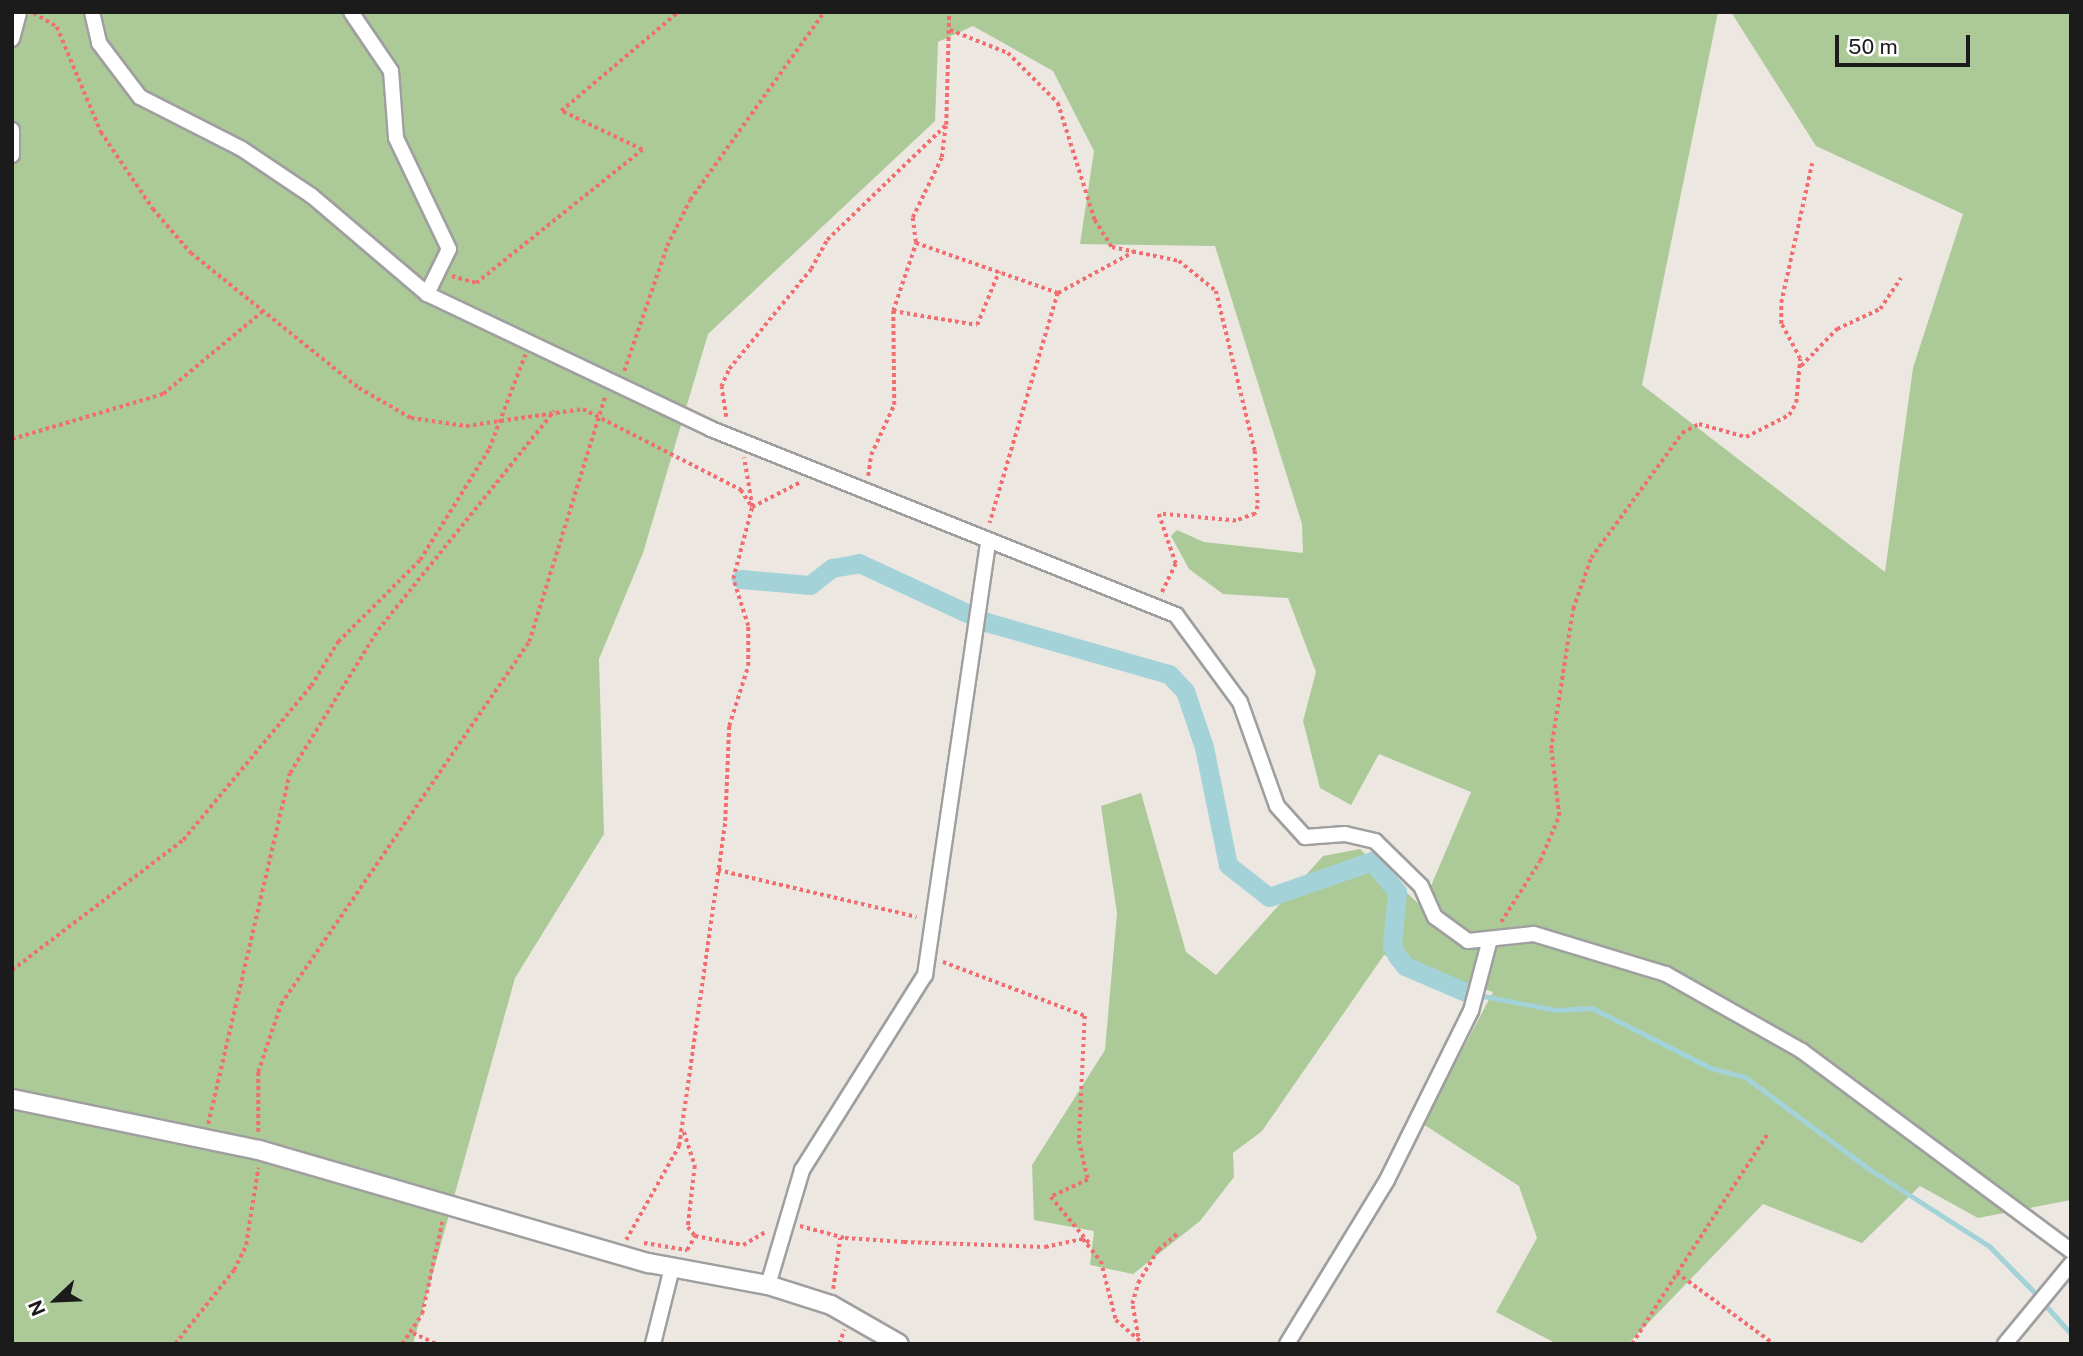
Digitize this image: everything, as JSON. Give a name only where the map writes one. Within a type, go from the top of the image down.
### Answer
[{"type":"street","points":[[12,39],[19,12]]},
{"type":"street","points":[[92,12],[99,43],[140,97],[242,149],[313,196],[427,294],[531,340],[740,441],[986,543],[1176,615],[1224,675],[1289,823],[1305,837],[1345,834],[1375,841],[1421,886],[1447,930],[1468,941],[1534,934],[1665,974],[1802,1051],[2071,1251]]},
{"type":"street","points":[[351,12],[391,71],[396,138],[449,249],[427,294]]},
{"type":"street","points":[[12,130],[12,155]]},
{"type":"street","points":[[768,1285],[802,1170],[917,993],[928,957],[986,543]]},
{"type":"street","points":[[1287,1344],[1387,1180],[1471,1012],[1490,939]]},
{"type":"street","points":[[12,1099],[259,1150],[442,1200],[618,1254],[672,1268],[768,1285],[831,1305],[898,1344]]},
{"type":"street","points":[[2005,1344],[2071,1264]]},
{"type":"street","points":[[653,1344],[672,1268]]},
{"type":"path","points":[[32,12],[57,27],[101,132],[153,209],[191,253],[359,388],[411,418],[466,426],[555,410],[583,409],[741,490],[752,507]]},
{"type":"path","points":[[438,272],[476,283],[642,150],[561,111],[678,12]]},
{"type":"path","points":[[175,1344],[234,1270],[246,1245],[259,1150],[258,1072],[281,1004],[529,642],[598,416],[614,382],[629,359],[667,246],[690,200],[824,12]]},
{"type":"path","points":[[867,494],[870,455],[894,405],[893,311],[916,243],[913,218],[942,158],[946,125],[949,12]]},
{"type":"path","points":[[950,30],[1008,53],[1058,103],[1102,235],[1112,247],[1180,261],[1211,282],[1256,467],[1258,506],[1248,519],[1159,514],[1175,564],[1156,607]]},
{"type":"path","points":[[618,1254],[679,1146],[718,870],[729,726],[748,666],[748,626],[733,579],[752,507],[740,441],[721,400],[729,369],[811,270],[827,240],[946,125]]},
{"type":"path","points":[[1801,366],[1781,324],[1781,303],[1812,163]]},
{"type":"path","points":[[916,243],[1058,293]]},
{"type":"path","points":[[986,543],[1058,293],[1135,251]]},
{"type":"path","points":[[893,311],[980,323],[999,271]]},
{"type":"path","points":[[1490,939],[1540,861],[1559,816],[1552,749],[1573,608],[1591,558],[1682,433],[1699,424],[1741,438],[1758,434],[1789,415],[1801,366],[1837,330],[1880,309],[1901,278]]},
{"type":"path","points":[[12,439],[163,394],[264,310]]},
{"type":"path","points":[[12,970],[207,815],[311,686],[338,642],[420,560],[462,499],[502,418],[531,340]]},
{"type":"path","points":[[204,1140],[290,773],[378,630],[555,410]]},
{"type":"path","points":[[752,507],[790,483],[828,478]]},
{"type":"path","points":[[718,870],[933,920]]},
{"type":"path","points":[[928,957],[1085,1016],[1079,1141],[1088,1180],[1051,1197],[1101,1261],[1116,1320],[1144,1344]]},
{"type":"path","points":[[684,1132],[695,1166],[688,1227],[695,1236],[743,1245],[769,1230],[778,1210],[840,1237],[1045,1247],[1089,1243]]},
{"type":"path","points":[[1632,1344],[1769,1132]]},
{"type":"path","points":[[402,1344],[413,1332],[442,1239],[442,1200]]},
{"type":"path","points":[[1138,1338],[1132,1304],[1138,1283],[1158,1250],[1177,1234]]},
{"type":"path","points":[[831,1305],[840,1237]]},
{"type":"path","points":[[1677,1273],[1774,1344]]},
{"type":"path","points":[[413,1332],[437,1344]]},
{"type":"green space","points":[[31,12],[1718,12],[1642,385],[1885,572],[1913,368],[1963,214],[1816,146],[1731,12],[2071,12],[2071,1200],[1978,1218],[1920,1186],[1862,1243],[1763,1204],[1628,1344],[1557,1344],[1496,1312],[1537,1238],[1519,1186],[1423,1124],[1493,992],[1384,955],[1262,1131],[1233,1153],[1234,1177],[1200,1221],[1133,1274],[1090,1265],[1094,1231],[1034,1220],[1032,1165],[1105,1050],[1117,913],[1101,806],[1141,793],[1186,952],[1216,975],[1323,856],[1360,849],[1422,907],[1471,792],[1379,754],[1351,805],[1320,788],[1303,721],[1316,672],[1288,598],[1223,594],[1189,569],[1171,536],[1177,530],[1204,542],[1303,553],[1302,524],[1215,246],[1080,244],[1094,151],[1053,71],[973,26],[938,42],[935,121],[708,334],[643,553],[599,659],[604,834],[515,978],[413,1344],[12,1344],[12,32]]},
{"type":"waterway","points":[[741,579],[810,585],[832,568],[859,563],[986,622],[1169,674],[1185,691],[1204,747],[1228,865],[1269,897],[1372,861],[1397,892],[1392,946],[1397,956],[1405,966],[1470,994]]},
{"type":"waterway","points":[[1483,996],[1556,1010],[1592,1008],[1711,1068],[1745,1077],[1869,1169],[1989,1246],[2035,1293]]},
{"type":"waterway","points":[[2046,1306],[2071,1334]]}]
